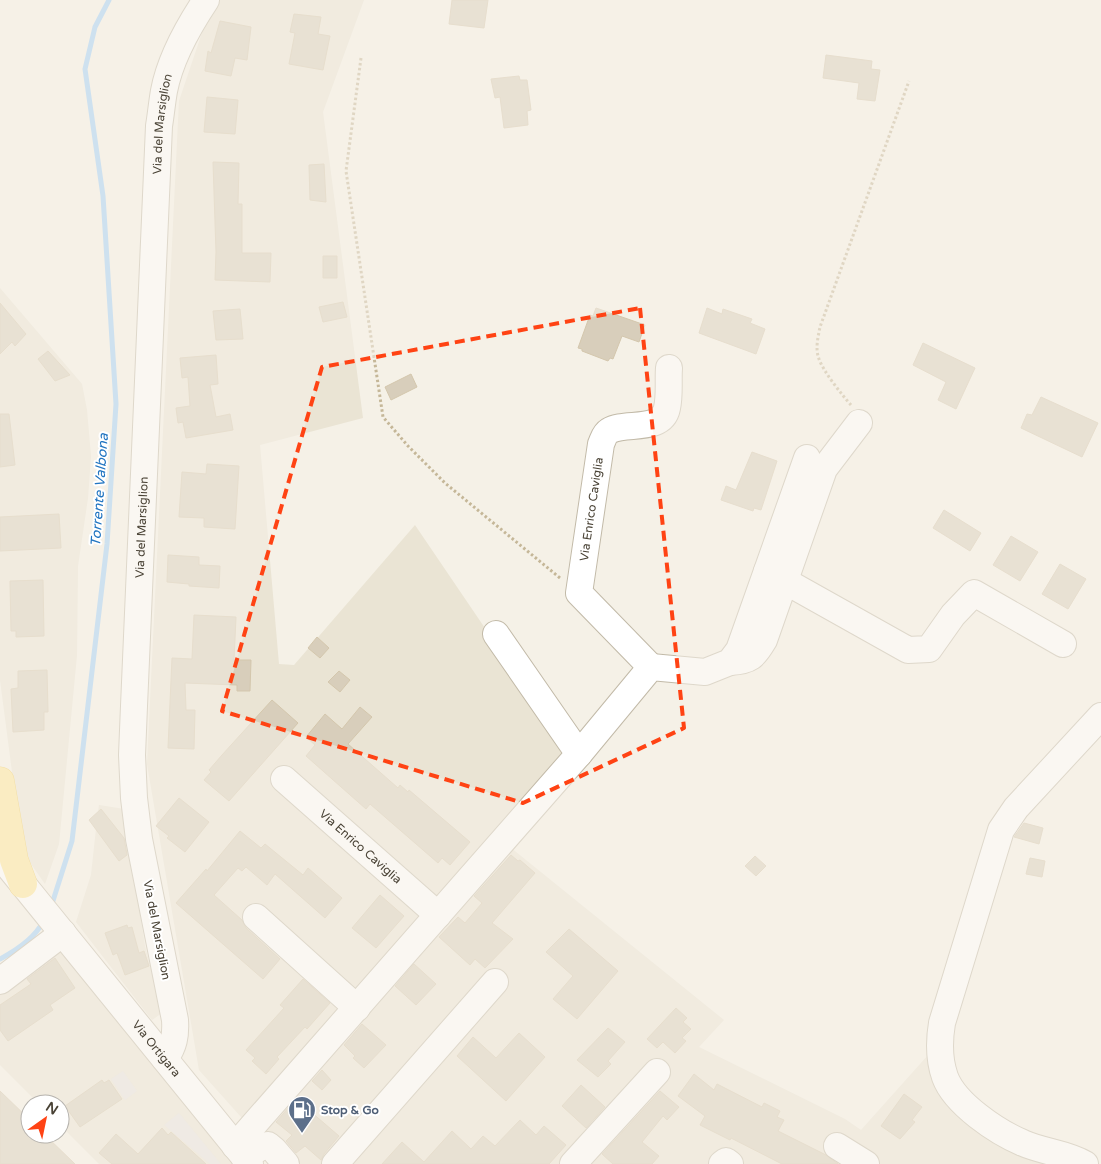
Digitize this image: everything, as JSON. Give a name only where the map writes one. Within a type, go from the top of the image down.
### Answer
[{"type":"main road","points":[[0,781],[2,812],[14,860],[28,890]]},
{"type":"street","name":"Via del Marsiglion","points":[[165,1059],[173,1048],[176,1034],[175,1020],[139,839],[132,756],[159,126],[164,90],[170,69],[190,25],[206,0]]},
{"type":"street","name":"Via Enrico Caviglia","points":[[579,593],[605,435],[615,428],[654,422],[663,416],[667,408],[669,368]]},
{"type":"street","points":[[579,593],[652,666],[705,672],[730,662],[739,650],[776,576],[824,469],[856,415]]},
{"type":"street","points":[[776,576],[807,458]]},
{"type":"street","points":[[776,576],[908,650],[929,649],[953,615],[974,593],[1063,644]]},
{"type":"street","points":[[496,634],[579,754]]},
{"type":"street","points":[[243,1156],[357,1008],[579,754],[652,666]]},
{"type":"street","points":[[1086,1164],[1024,1143],[981,1118],[957,1096],[948,1082],[942,1064],[940,1048],[942,1023],[1001,830],[1016,808],[1101,716]]},
{"type":"street","name":"Via Enrico Caviglia","points":[[284,779],[438,915]]},
{"type":"street","name":"Via Ortigara","points":[[0,856],[243,1156]]},
{"type":"street","points":[[256,917],[357,1008]]},
{"type":"street","points":[[0,981],[59,928]]},
{"type":"street","points":[[335,1164],[496,982]]},
{"type":"street","points":[[573,1164],[657,1072]]},
{"type":"street","points":[[243,1156],[268,1145],[286,1164]]},
{"type":"street","points":[[837,1146],[866,1164]]},
{"type":"street","points":[[722,1164],[726,1161],[730,1164]]},
{"type":"path","points":[[362,58],[346,171],[383,417],[408,446],[445,483],[579,593]]},
{"type":"path","points":[[856,415],[818,358],[817,340],[820,327],[909,80]]},
{"type":"highlighted area","points":[[640,308],[684,728],[523,803],[222,711],[322,367]]},
{"type":"shaded area","points":[[218,0],[364,0],[323,112],[363,418],[260,445],[279,664],[294,665],[415,525],[565,746],[565,753],[495,835],[724,1020],[699,1047],[845,1119],[861,1130],[929,1054],[949,1103],[995,1144],[1018,1153],[1064,1164],[283,1164],[199,1070],[147,764],[179,101],[209,12]]},
{"type":"shaded area","points":[[0,288],[82,384],[87,410],[91,456],[88,498],[78,566],[77,655],[59,844],[45,884],[29,861],[21,840],[0,680]]},
{"type":"shaded area","points":[[99,805],[124,809],[145,946],[162,1013],[152,1020],[76,922],[91,875],[96,829],[89,820],[98,812]]},
{"type":"shaded area","points":[[61,944],[237,1164],[99,1164],[70,1135],[70,1094],[29,1094],[0,1065],[0,988]]},
{"type":"shaded area","points":[[123,1071],[137,1091],[125,1100],[111,1079]]},
{"type":"shaded area","points":[[179,1113],[221,1164],[210,1164],[164,1125]]},
{"type":"building","points":[[452,0],[488,0],[484,28],[449,24]]},
{"type":"building","points":[[294,14],[321,17],[318,34],[330,36],[323,70],[289,64],[295,33],[290,32]]},
{"type":"building","points":[[220,21],[251,27],[247,60],[235,58],[231,76],[205,71],[208,51],[211,53]]},
{"type":"building","points":[[826,55],[872,61],[871,69],[880,70],[875,101],[857,99],[859,83],[823,78]]},
{"type":"building","points":[[519,76],[520,80],[527,80],[531,110],[527,111],[528,125],[504,128],[500,97],[495,98],[491,79]]},
{"type":"building","points":[[207,97],[238,100],[235,134],[204,132]]},
{"type":"building","points":[[213,162],[239,163],[238,204],[242,204],[242,253],[271,253],[270,282],[215,280]]},
{"type":"building","points":[[324,164],[326,202],[310,200],[309,165]]},
{"type":"building","points":[[323,256],[337,256],[337,278],[323,278]]},
{"type":"building","points":[[343,302],[347,317],[323,322],[319,307]]},
{"type":"building","points":[[0,303],[26,334],[15,346],[12,342],[0,354]]},
{"type":"building","points":[[596,308],[645,325],[639,342],[622,336],[613,359],[610,358],[608,361],[578,348],[590,315],[593,316]]},
{"type":"building","points":[[707,308],[722,314],[723,309],[752,319],[750,323],[765,329],[756,354],[699,333]]},
{"type":"building","points":[[240,309],[243,339],[216,340],[213,311]]},
{"type":"building","points":[[923,343],[975,368],[956,409],[938,400],[946,382],[913,365]]},
{"type":"building","points":[[48,351],[70,375],[55,381],[38,359]]},
{"type":"building","points":[[216,355],[218,384],[210,385],[216,417],[230,414],[233,430],[186,438],[183,422],[178,423],[176,408],[190,406],[188,377],[182,378],[180,358]]},
{"type":"building","points":[[411,374],[417,387],[391,400],[385,387]]},
{"type":"building","points":[[1041,397],[1098,423],[1082,457],[1021,428],[1027,414],[1032,415]]},
{"type":"building","points":[[0,414],[9,414],[15,465],[0,467]]},
{"type":"building","points":[[752,452],[777,461],[761,510],[754,508],[753,511],[721,500],[726,486],[736,490]]},
{"type":"building","points":[[207,464],[239,466],[235,529],[204,527],[204,518],[179,517],[182,472],[206,474]]},
{"type":"building","points":[[944,510],[981,533],[970,551],[933,528]]},
{"type":"building","points":[[59,514],[61,548],[0,551],[0,517]]},
{"type":"building","points":[[1011,536],[1038,552],[1020,581],[993,565]]},
{"type":"building","points":[[168,555],[199,557],[199,565],[220,566],[219,588],[167,582]]},
{"type":"building","points":[[1060,564],[1086,579],[1068,609],[1042,594]]},
{"type":"building","points":[[43,580],[44,636],[16,637],[16,631],[11,631],[10,581]]},
{"type":"building","points":[[194,615],[236,617],[234,660],[251,660],[250,691],[237,691],[237,685],[185,683],[186,710],[195,710],[194,749],[168,748],[172,658],[192,659]]},
{"type":"building","points":[[317,637],[329,648],[320,658],[308,648]]},
{"type":"building","points":[[47,670],[48,712],[44,712],[44,730],[13,732],[11,689],[18,688],[18,671]]},
{"type":"building","points":[[339,671],[350,680],[340,692],[328,682]]},
{"type":"building","points":[[272,700],[298,723],[229,801],[204,780],[211,772],[209,770]]},
{"type":"building","points":[[360,707],[372,717],[348,744],[398,788],[400,785],[408,792],[409,790],[470,842],[450,865],[442,858],[438,863],[370,804],[366,809],[306,756],[315,745],[306,737],[325,714],[342,729]]},
{"type":"building","points":[[179,798],[209,822],[185,852],[167,838],[169,836],[156,826]]},
{"type":"building","points":[[101,809],[124,838],[127,855],[119,861],[89,820]]},
{"type":"building","points":[[1024,823],[1043,828],[1039,844],[1014,837]]},
{"type":"building","points":[[240,831],[261,848],[265,844],[303,875],[308,868],[342,898],[325,918],[275,874],[267,885],[246,867],[242,871],[238,868],[214,895],[242,920],[246,928],[280,959],[263,979],[176,903],[206,869],[207,871]]},
{"type":"building","points":[[511,855],[535,873],[492,923],[513,939],[485,968],[475,959],[470,965],[439,937],[458,917],[465,923],[482,903],[474,896]]},
{"type":"building","points":[[755,856],[766,866],[756,876],[745,866]]},
{"type":"building","points":[[1030,858],[1045,861],[1042,877],[1026,874]]},
{"type":"building","points":[[380,895],[404,916],[376,948],[352,928]]},
{"type":"building","points":[[127,925],[128,928],[132,927],[139,953],[144,951],[149,966],[125,975],[117,953],[113,955],[105,933]]},
{"type":"building","points":[[569,929],[618,971],[577,1019],[553,999],[573,976],[546,952]]},
{"type":"building","points":[[55,958],[75,988],[50,1005],[53,1010],[8,1041],[0,1030],[0,1005],[31,984],[27,979]]},
{"type":"building","points":[[414,964],[436,984],[416,1005],[395,986]]},
{"type":"building","points":[[303,979],[330,1003],[307,1029],[305,1027],[277,1057],[279,1059],[266,1074],[252,1061],[255,1058],[246,1050],[284,1008],[280,1005]]},
{"type":"building","points":[[676,1008],[687,1018],[683,1022],[691,1029],[682,1038],[686,1041],[675,1053],[663,1042],[657,1048],[647,1039]]},
{"type":"building","points":[[362,1024],[386,1045],[364,1068],[353,1058],[355,1056],[344,1045]]},
{"type":"building","points":[[608,1028],[625,1042],[608,1061],[611,1064],[598,1077],[577,1060]]},
{"type":"building","points":[[519,1033],[545,1057],[506,1101],[457,1056],[473,1037],[496,1058]]},
{"type":"building","points":[[322,1070],[331,1080],[322,1090],[312,1081]]},
{"type":"building","points":[[694,1074],[714,1090],[717,1084],[762,1107],[764,1103],[780,1111],[777,1117],[784,1120],[778,1131],[826,1155],[838,1164],[782,1164],[731,1138],[730,1140],[700,1125],[705,1116],[678,1096]]},
{"type":"building","points":[[102,1080],[104,1083],[109,1080],[122,1099],[80,1127],[70,1113],[70,1102]]},
{"type":"building","points":[[581,1085],[605,1107],[586,1128],[562,1106]]},
{"type":"building","points":[[0,1091],[20,1110],[20,1144],[54,1144],[75,1164],[0,1164]]},
{"type":"building","points":[[660,1091],[679,1107],[667,1120],[663,1116],[642,1142],[659,1156],[652,1164],[613,1164],[602,1154]]},
{"type":"building","points":[[904,1094],[922,1107],[912,1120],[915,1122],[900,1139],[881,1126]]},
{"type":"building","points":[[296,1099],[339,1136],[321,1160],[305,1146],[296,1153],[286,1141],[292,1135],[276,1122]]},
{"type":"building","points":[[520,1120],[536,1135],[544,1126],[566,1145],[549,1164],[382,1164],[402,1142],[424,1162],[452,1131],[471,1149],[483,1136],[495,1146]]},
{"type":"building","points":[[162,1128],[168,1135],[171,1132],[206,1164],[112,1164],[99,1153],[116,1134],[138,1154]]},
{"type":"waterway","name":"Torrente Valbona","points":[[51,907],[72,841],[107,544],[116,404],[103,196],[85,69],[95,27],[109,0]]},
{"type":"waterway","name":"Torrente Valbona","points":[[0,959],[24,944],[35,934],[43,922]]},
{"type":"place","name":"Stop & Go","points":[[302,1134]]}]
